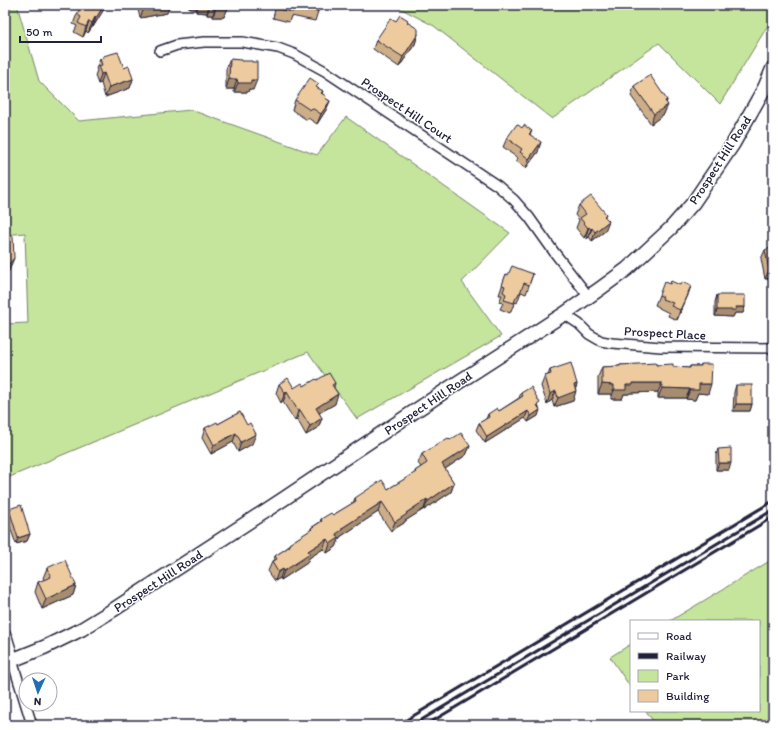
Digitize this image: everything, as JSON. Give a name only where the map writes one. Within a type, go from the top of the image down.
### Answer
[{"type":"street","name":"Prospect Hill Court","points":[[160,51],[177,45],[204,42],[242,42],[278,48],[294,54],[325,71],[498,186],[514,200],[529,217],[589,297]]},
{"type":"street","name":"Prospect Hill Road","points":[[8,662],[45,647],[82,629],[113,610],[564,314],[627,269],[671,228],[693,203],[733,144],[765,87],[773,68]]},
{"type":"street","name":"Prospect Place","points":[[564,314],[579,324],[589,334],[601,341],[612,343],[661,347],[773,348]]},
{"type":"street","points":[[5,637],[8,662],[32,725]]},
{"type":"green space","points":[[5,5],[17,5],[39,81],[79,121],[191,110],[317,155],[346,117],[510,233],[462,282],[501,336],[357,419],[308,352],[5,479],[5,324],[28,323],[25,233],[5,235]]},
{"type":"green space","points":[[394,5],[773,5],[773,17],[720,104],[659,43],[552,119],[434,26]]},
{"type":"green space","points":[[773,559],[773,725],[656,725],[647,712],[760,712],[760,620],[672,620]]},
{"type":"green space","points":[[630,645],[630,687],[610,657]]},
{"type":"building","points":[[82,5],[104,5],[92,23],[89,21],[86,27],[78,23],[81,17],[77,14]]},
{"type":"building","points":[[143,5],[162,5],[144,8]]},
{"type":"building","points":[[216,5],[228,5],[228,8],[216,7]]},
{"type":"building","points":[[277,5],[320,5],[318,12],[294,6],[293,12],[276,9]]},
{"type":"building","points":[[400,15],[408,20],[407,22],[418,29],[418,34],[403,57],[376,40],[391,18],[396,21]]},
{"type":"building","points":[[118,52],[124,68],[129,66],[133,79],[109,87],[104,73],[101,74],[98,66],[102,65],[100,59],[104,58],[103,56]]},
{"type":"building","points":[[230,59],[257,62],[257,80],[251,80],[251,83],[238,83],[237,79],[229,79]]},
{"type":"building","points":[[650,75],[667,100],[665,101],[668,105],[654,114],[634,86]]},
{"type":"building","points":[[310,78],[319,84],[316,87],[323,91],[321,93],[330,101],[321,114],[312,108],[310,110],[295,100]]},
{"type":"building","points":[[517,124],[522,128],[524,125],[532,131],[529,134],[541,142],[529,159],[520,152],[522,149],[507,138]]},
{"type":"building","points":[[591,196],[606,214],[604,216],[609,221],[595,232],[592,228],[588,228],[580,218],[586,214],[579,205]]},
{"type":"building","points":[[5,236],[13,236],[14,258],[5,269]]},
{"type":"building","points":[[773,247],[773,269],[769,270],[765,250]]},
{"type":"building","points":[[512,266],[533,274],[529,285],[524,283],[514,303],[504,300],[506,294],[503,292],[505,286],[502,285],[506,274],[508,275]]},
{"type":"building","points":[[671,281],[680,285],[682,282],[691,286],[680,310],[671,306],[673,303],[662,299],[663,297],[659,295],[664,282],[670,284]]},
{"type":"building","points":[[717,295],[745,295],[745,307],[736,307],[736,310],[717,310]]},
{"type":"building","points":[[571,363],[577,384],[574,385],[576,391],[558,398],[556,391],[550,394],[545,376],[551,374],[550,370]]},
{"type":"building","points":[[656,363],[656,365],[673,364],[673,367],[690,368],[690,366],[701,366],[701,364],[712,364],[711,384],[699,384],[699,390],[690,390],[662,388],[662,383],[633,383],[633,385],[626,385],[626,390],[614,390],[614,385],[602,384],[602,367]]},
{"type":"building","points":[[329,373],[335,383],[332,385],[338,394],[316,408],[322,418],[310,426],[300,410],[298,411],[287,392],[285,393],[279,384],[288,378],[294,388],[302,383],[304,386]]},
{"type":"building","points":[[736,385],[752,385],[752,404],[736,404]]},
{"type":"building","points":[[531,387],[540,403],[537,405],[540,410],[531,416],[528,411],[487,437],[479,423],[489,417],[488,414],[497,408],[499,411],[523,396],[521,393]]},
{"type":"building","points":[[240,412],[247,425],[250,423],[256,434],[241,442],[236,433],[214,445],[205,428],[217,422],[218,424]]},
{"type":"building","points":[[461,433],[470,446],[442,464],[454,483],[428,501],[427,499],[395,522],[382,502],[342,528],[342,530],[336,534],[339,538],[330,544],[327,539],[308,551],[310,554],[284,571],[283,569],[278,572],[272,562],[277,559],[275,556],[290,546],[289,544],[322,521],[321,519],[331,513],[333,515],[356,501],[355,498],[382,480],[388,489],[416,472],[415,471],[427,463],[422,454],[448,438],[450,440]]},
{"type":"building","points":[[731,448],[731,463],[719,463],[718,449]]},
{"type":"building","points":[[21,505],[30,534],[18,538],[9,509]]},
{"type":"building","points":[[65,560],[76,585],[46,599],[38,582],[51,577],[47,568]]},
{"type":"building","points":[[125,722],[126,725],[115,725]]},
{"type":"railway","points":[[398,725],[773,501]]},
{"type":"railway","points":[[413,725],[773,510]]},
{"type":"railway","points":[[426,725],[773,517]]}]
